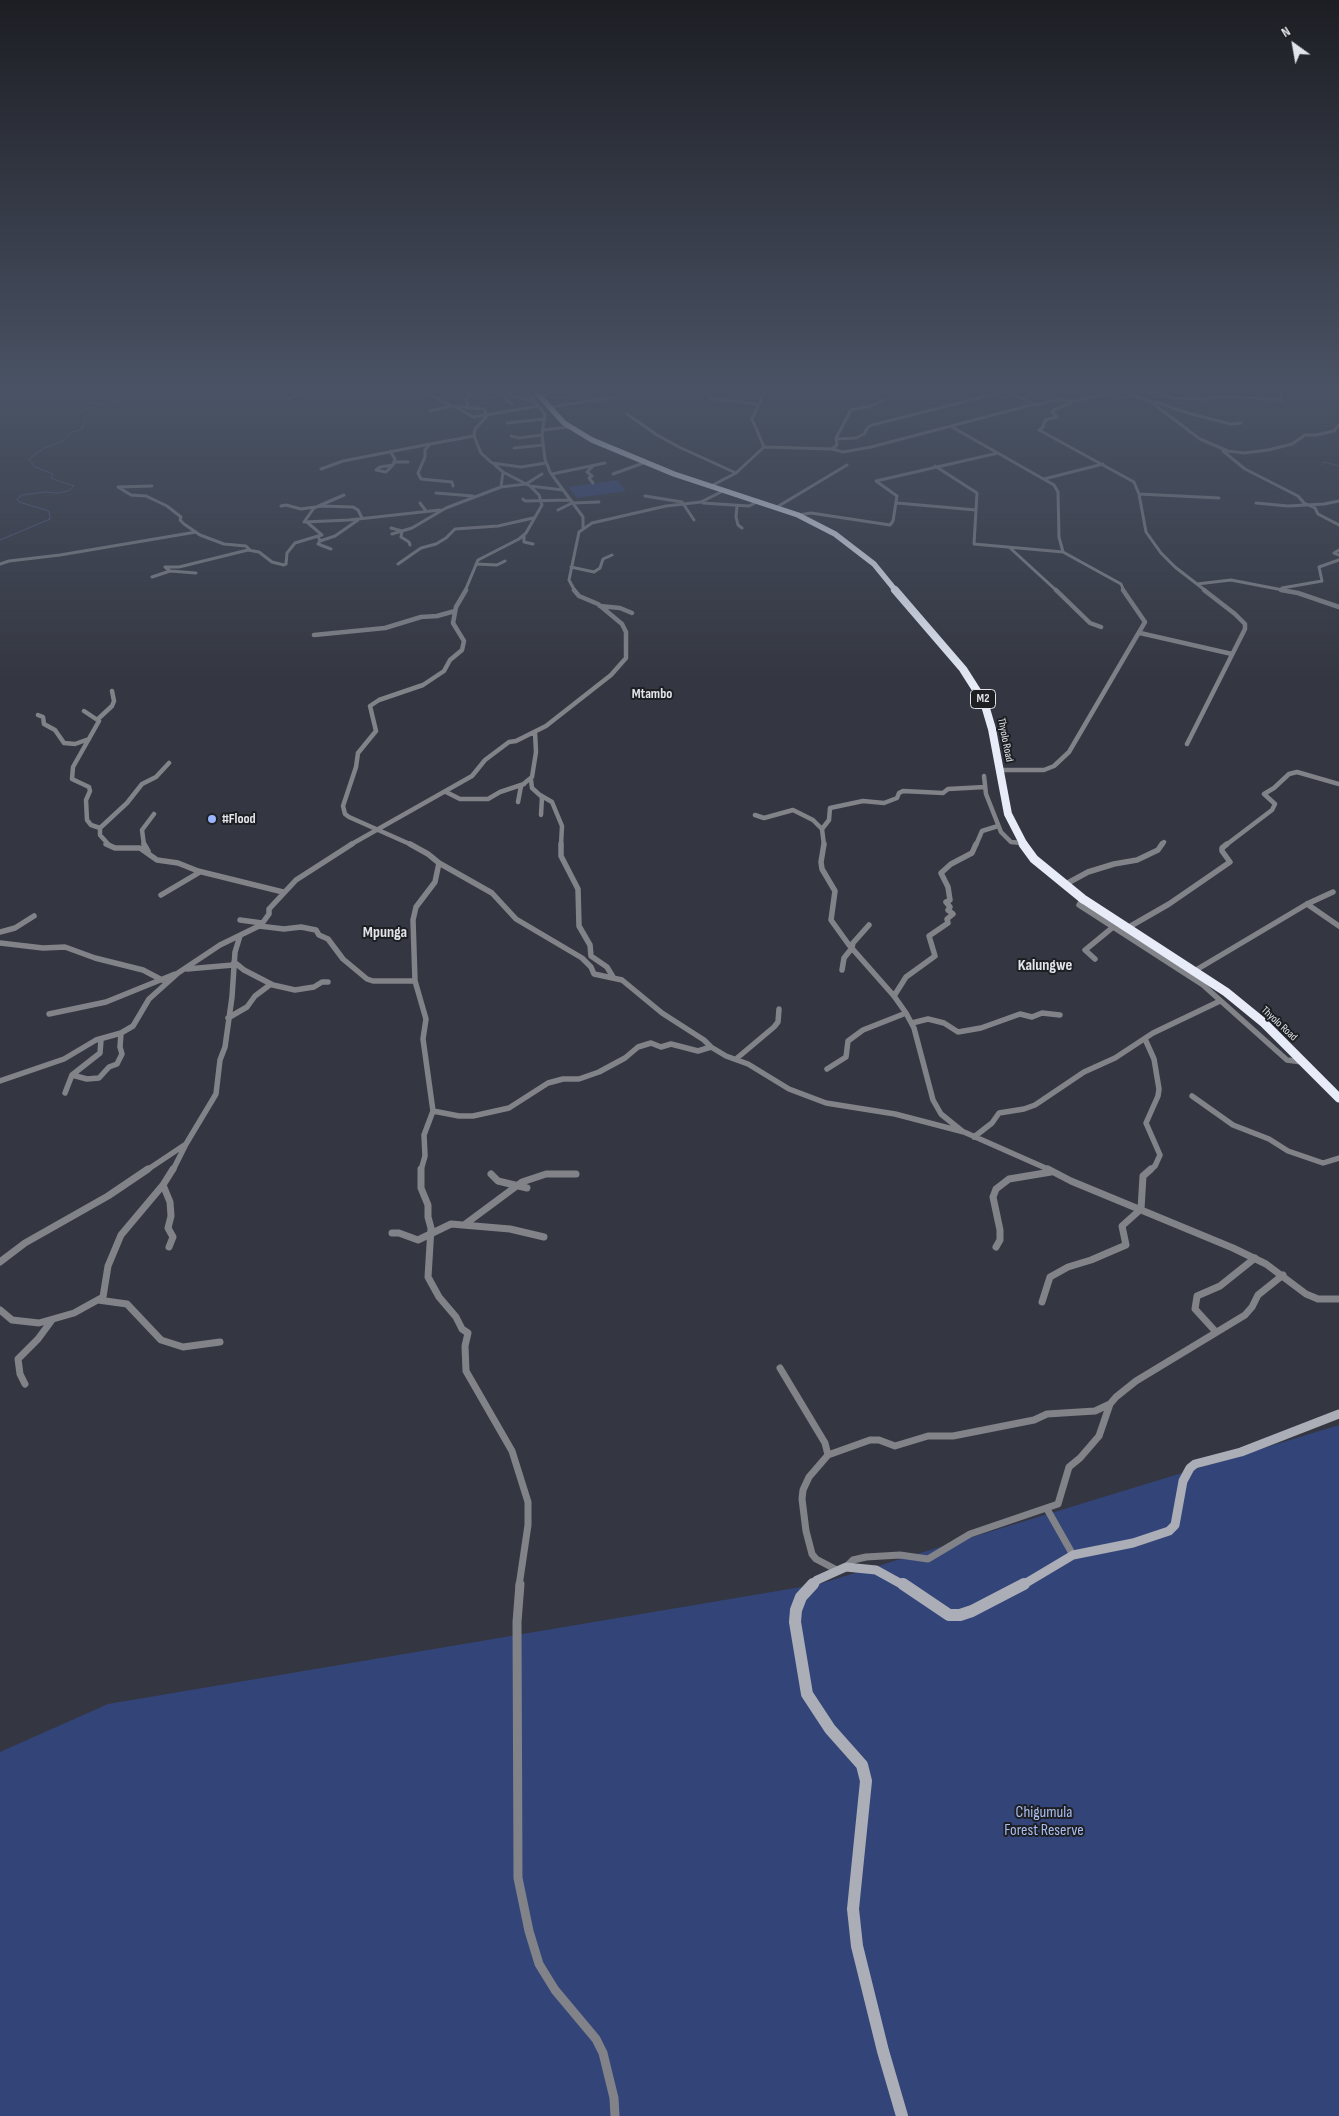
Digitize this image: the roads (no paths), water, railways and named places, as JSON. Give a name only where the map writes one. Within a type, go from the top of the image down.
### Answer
[{"type":"highway","name":"Thyolo Road","points":[[725,490],[798,515],[835,534],[874,564],[963,669],[986,707],[1008,814],[1022,843],[1042,867],[1083,899],[1196,970],[1226,992],[1264,1023],[1339,1098]]},
{"type":"street","points":[[122,490],[126,493],[146,496],[167,506],[181,518],[180,520],[184,524],[216,542],[246,546],[250,550]]},
{"type":"street","points":[[392,534],[426,520],[440,510],[493,490]]},
{"type":"street","points":[[532,490],[539,495],[541,506],[524,536],[524,542],[533,544]]},
{"type":"street","points":[[563,490],[583,517],[583,527]]},
{"type":"street","points":[[701,502],[725,490]]},
{"type":"street","points":[[776,507],[805,490]]},
{"type":"street","points":[[798,515],[811,513],[890,525],[893,521],[897,503],[896,495],[889,490]]},
{"type":"street","points":[[972,490],[977,493],[974,544],[1063,552],[1121,584],[1123,590],[1145,622],[1071,750],[1058,763],[1039,771],[1000,770]]},
{"type":"street","points":[[1056,490],[1059,537],[1063,552]]},
{"type":"street","points":[[1137,490],[1147,534],[1167,560],[1245,624],[1245,629],[1187,744]]},
{"type":"street","points":[[1283,490],[1298,496],[1315,508],[1318,514],[1339,525]]},
{"type":"street","points":[[436,493],[475,496]]},
{"type":"street","points":[[331,549],[318,544],[322,535],[304,521],[317,506],[344,494]]},
{"type":"street","points":[[1139,494],[1219,498]]},
{"type":"street","points":[[645,496],[683,504],[694,520]]},
{"type":"street","points":[[523,499],[525,501],[599,502]]},
{"type":"street","points":[[1256,503],[1274,506],[1309,505],[1332,503],[1339,500]]},
{"type":"street","points":[[541,506],[565,501]]},
{"type":"street","points":[[558,510],[572,501]]},
{"type":"street","points":[[49,1014],[106,1002],[185,970],[220,945],[260,924],[269,914],[269,909],[296,880],[377,829],[427,804],[472,776],[485,760],[510,742],[535,732],[550,723],[611,675],[626,658],[628,642],[625,628],[600,606],[579,596],[568,580],[579,532],[583,527],[608,518],[683,504],[701,502],[751,506],[760,501]]},
{"type":"street","points":[[420,503],[426,511]]},
{"type":"street","points":[[897,503],[976,510]]},
{"type":"street","points":[[281,506],[286,505],[301,509],[317,506],[353,507],[358,510],[361,518]]},
{"type":"street","points":[[737,506],[736,517],[738,525],[742,528]]},
{"type":"street","points":[[301,509],[299,511],[311,513]]},
{"type":"street","points":[[308,523],[440,510]]},
{"type":"street","points":[[170,571],[165,567],[178,567],[250,550],[259,552],[272,562],[284,565],[286,564],[287,553],[295,543],[302,539],[319,539],[335,536],[361,518]]},
{"type":"street","points":[[398,564],[421,548],[436,544],[446,538],[455,529],[498,526],[533,518]]},
{"type":"street","points":[[391,528],[402,531]]},
{"type":"street","points":[[402,531],[401,538],[409,542],[410,545]]},
{"type":"street","points":[[0,564],[9,561],[60,555],[196,532]]},
{"type":"street","points":[[524,536],[478,560],[455,611],[453,623],[464,641],[464,646],[450,660],[444,672],[423,685],[379,700],[370,706],[376,731],[360,749],[356,767],[345,796],[343,806],[345,814],[428,854],[492,894],[516,919],[582,958],[591,967],[594,974],[622,980],[662,1012],[704,1040],[711,1048],[748,1064],[789,1089],[826,1103],[895,1114],[964,1132]]},
{"type":"street","points":[[1008,547],[1075,607],[1090,623],[1101,627]]},
{"type":"street","points":[[1339,550],[1334,552],[1339,556]]},
{"type":"street","points":[[571,567],[594,572],[600,568],[603,559],[612,555]]},
{"type":"street","points":[[1270,588],[1302,586],[1322,581],[1319,567],[1339,560]]},
{"type":"street","points":[[476,564],[497,565],[505,561]]},
{"type":"street","points":[[152,576],[170,571],[196,573]]},
{"type":"street","points":[[1197,584],[1228,580],[1305,595],[1339,607]]},
{"type":"street","points":[[600,606],[620,608],[632,613]]},
{"type":"street","points":[[314,635],[383,628],[421,617],[437,616],[455,611]]},
{"type":"street","points":[[1140,633],[1232,654]]},
{"type":"street","points":[[100,828],[91,825],[87,820],[86,802],[90,791],[89,787],[76,782],[72,775],[73,767],[86,747],[99,721],[98,719],[112,706],[114,701],[112,691]]},
{"type":"street","points":[[84,710],[98,719]]},
{"type":"street","points":[[38,715],[43,717],[44,724],[55,730],[64,743],[76,744],[89,739]]},
{"type":"street","points":[[535,732],[535,761],[531,780],[532,788],[552,802],[562,826],[561,856],[578,888],[579,926],[590,945],[591,956],[607,967],[613,977]]},
{"type":"street","points":[[170,763],[156,777],[142,784],[127,803],[100,828],[100,835],[109,846],[140,848],[157,860],[283,892]]},
{"type":"street","points":[[1128,927],[1169,904],[1230,862],[1222,848],[1272,810],[1275,804],[1264,794],[1274,788],[1289,774],[1297,772],[1339,784]]},
{"type":"street","points":[[984,776],[985,786],[998,826],[1008,840],[1014,843],[1022,843]]},
{"type":"street","points":[[446,792],[460,799],[488,798],[531,780]]},
{"type":"street","points":[[518,802],[519,792],[524,784]]},
{"type":"street","points":[[822,829],[829,820],[830,808],[863,801],[884,803],[898,798],[899,794],[903,791],[942,793],[948,789],[985,786]]},
{"type":"street","points":[[540,795],[542,797],[540,815]]},
{"type":"street","points":[[755,815],[764,818],[793,810],[813,820],[822,829],[825,841],[821,862],[822,869],[835,892],[831,920],[852,948],[894,996],[912,1023],[933,1100],[941,1114],[964,1132],[974,1137],[1024,1158],[1051,1172],[1206,1235],[1255,1258],[1283,1275],[1306,1294],[1318,1299],[1339,1299]]},
{"type":"street","points":[[149,853],[143,842],[142,830],[154,814]]},
{"type":"street","points":[[894,996],[906,977],[915,969],[930,962],[935,956],[929,936],[948,924],[947,919],[952,914],[948,910],[950,907],[946,902],[950,900],[947,890],[948,886],[941,873],[951,864],[972,853],[982,831],[998,826]]},
{"type":"street","points":[[1064,885],[1088,872],[1114,864],[1137,860],[1158,850],[1164,842]]},
{"type":"street","points":[[440,863],[435,882],[414,913],[415,981],[426,1019],[423,1038],[433,1111],[424,1135],[425,1156],[422,1163],[420,1181],[428,1205],[431,1234],[428,1277],[431,1285],[456,1317],[462,1330],[468,1333],[465,1346],[466,1371],[512,1451],[528,1506],[528,1525],[518,1588],[517,1622],[518,1878],[527,1922],[539,1964],[555,1990],[596,2040],[603,2053],[614,2098],[615,2116]]},
{"type":"street","points":[[161,895],[174,890],[200,872]]},
{"type":"street","points":[[1196,970],[1307,904],[1333,892]]},
{"type":"street","points":[[1083,899],[1079,905],[1203,985],[1287,1060],[1303,1062]]},
{"type":"street","points":[[1307,904],[1339,926]]},
{"type":"street","points":[[0,932],[15,928],[34,916]]},
{"type":"street","points":[[240,920],[284,929],[301,927],[316,930],[319,935],[328,940],[343,958],[367,979],[373,981],[415,981]]},
{"type":"street","points":[[842,970],[844,958],[852,948],[853,943],[869,925]]},
{"type":"street","points":[[1095,959],[1086,950],[1113,927]]},
{"type":"street","points":[[0,1310],[12,1320],[39,1323],[79,1310],[103,1297],[108,1266],[121,1235],[163,1186],[216,1094],[220,1060],[225,1047],[232,997],[233,964],[240,936]]},
{"type":"street","points":[[0,943],[43,948],[65,947],[95,958],[144,970],[162,980]]},
{"type":"street","points":[[185,970],[233,964],[240,965],[244,970],[271,984],[295,990],[314,987],[322,982],[328,982]]},
{"type":"street","points":[[0,1081],[34,1071],[64,1059],[96,1040],[121,1033],[133,1026],[149,999],[178,973]]},
{"type":"street","points":[[228,1018],[247,1007],[255,996],[271,984]]},
{"type":"street","points":[[974,1137],[992,1123],[999,1113],[1024,1109],[1035,1105],[1084,1072],[1111,1061],[1188,1015],[1220,1001]]},
{"type":"street","points":[[736,1060],[774,1027],[778,1022],[779,1009]]},
{"type":"street","points":[[827,1069],[846,1057],[848,1041],[863,1030],[906,1013]]},
{"type":"street","points":[[912,1023],[928,1019],[944,1023],[958,1032],[981,1028],[1020,1014],[1032,1017],[1042,1013],[1060,1015]]},
{"type":"street","points":[[72,1075],[87,1079],[99,1078],[109,1067],[117,1064],[122,1054],[120,1048],[121,1033]]},
{"type":"street","points":[[1042,1302],[1050,1277],[1068,1267],[1091,1260],[1126,1245],[1122,1226],[1141,1209],[1143,1176],[1155,1166],[1160,1155],[1146,1123],[1158,1096],[1159,1089],[1154,1059],[1145,1039]]},
{"type":"street","points":[[65,1093],[72,1075],[100,1053],[101,1040]]},
{"type":"street","points":[[433,1111],[459,1116],[473,1116],[509,1108],[548,1083],[563,1079],[579,1079],[599,1072],[625,1058],[638,1047],[652,1043],[660,1047],[671,1044],[698,1051],[711,1048]]},
{"type":"street","points":[[1192,1096],[1233,1125],[1269,1139],[1288,1151],[1323,1162],[1339,1158]]},
{"type":"street","points":[[0,1262],[25,1243],[108,1196],[186,1144]]},
{"type":"street","points":[[996,1247],[1000,1240],[1000,1230],[993,1197],[996,1189],[1009,1179],[1051,1172]]},
{"type":"street","points":[[491,1174],[498,1181],[517,1184],[546,1174],[576,1174]]},
{"type":"street","points":[[464,1225],[499,1197],[509,1193],[517,1184]]},
{"type":"street","points":[[517,1184],[518,1187],[527,1188]]},
{"type":"street","points":[[163,1186],[170,1202],[171,1216],[168,1228],[173,1237],[169,1247]]},
{"type":"street","points":[[392,1233],[399,1233],[418,1240],[451,1224],[510,1228],[544,1237]]},
{"type":"street","points":[[1216,1332],[1195,1308],[1197,1296],[1220,1286],[1255,1258]]},
{"type":"street","points":[[1283,1275],[1258,1295],[1252,1307],[1245,1315],[1129,1385],[1110,1404],[1095,1411],[1047,1414],[1034,1420],[953,1436],[928,1436],[895,1446],[879,1440],[870,1440],[828,1455],[809,1477],[803,1490],[802,1499],[806,1531],[812,1554],[816,1559],[842,1569],[861,1567],[876,1570],[893,1578],[949,1614],[960,1615],[972,1611],[1036,1578],[1073,1555],[1133,1543],[1169,1531],[1176,1525],[1183,1481],[1190,1468],[1195,1464],[1241,1452],[1339,1414]]},
{"type":"street","points":[[98,1300],[127,1304],[161,1340],[183,1348],[220,1342]]},
{"type":"street","points":[[25,1384],[20,1374],[18,1359],[52,1320]]},
{"type":"street","points":[[780,1368],[822,1436],[828,1455]]},
{"type":"street","points":[[902,2116],[856,1946],[854,1909],[866,1781],[862,1766],[830,1729],[807,1694],[795,1622],[796,1610],[806,1591],[817,1580],[842,1569],[853,1560],[866,1557],[900,1555],[928,1559],[970,1534],[1047,1509],[1059,1501],[1069,1467],[1080,1458],[1099,1436],[1110,1404]]},
{"type":"street","points":[[1047,1509],[1073,1555]]},
{"type":"waterway","points":[[0,540],[50,519],[49,511],[19,502],[17,499],[22,495],[45,492],[57,493],[70,490]]},
{"type":"place","name":"#Flood","points":[[212,819]]},
{"type":"district","name":"Mtambo","points":[[652,694]]},
{"type":"district","name":"Mpunga","points":[[385,933]]},
{"type":"district","name":"Kalungwe","points":[[1045,966]]},
{"type":"park label","name":"Chigumula Forest Reserve","points":[[1044,1822]]}]
